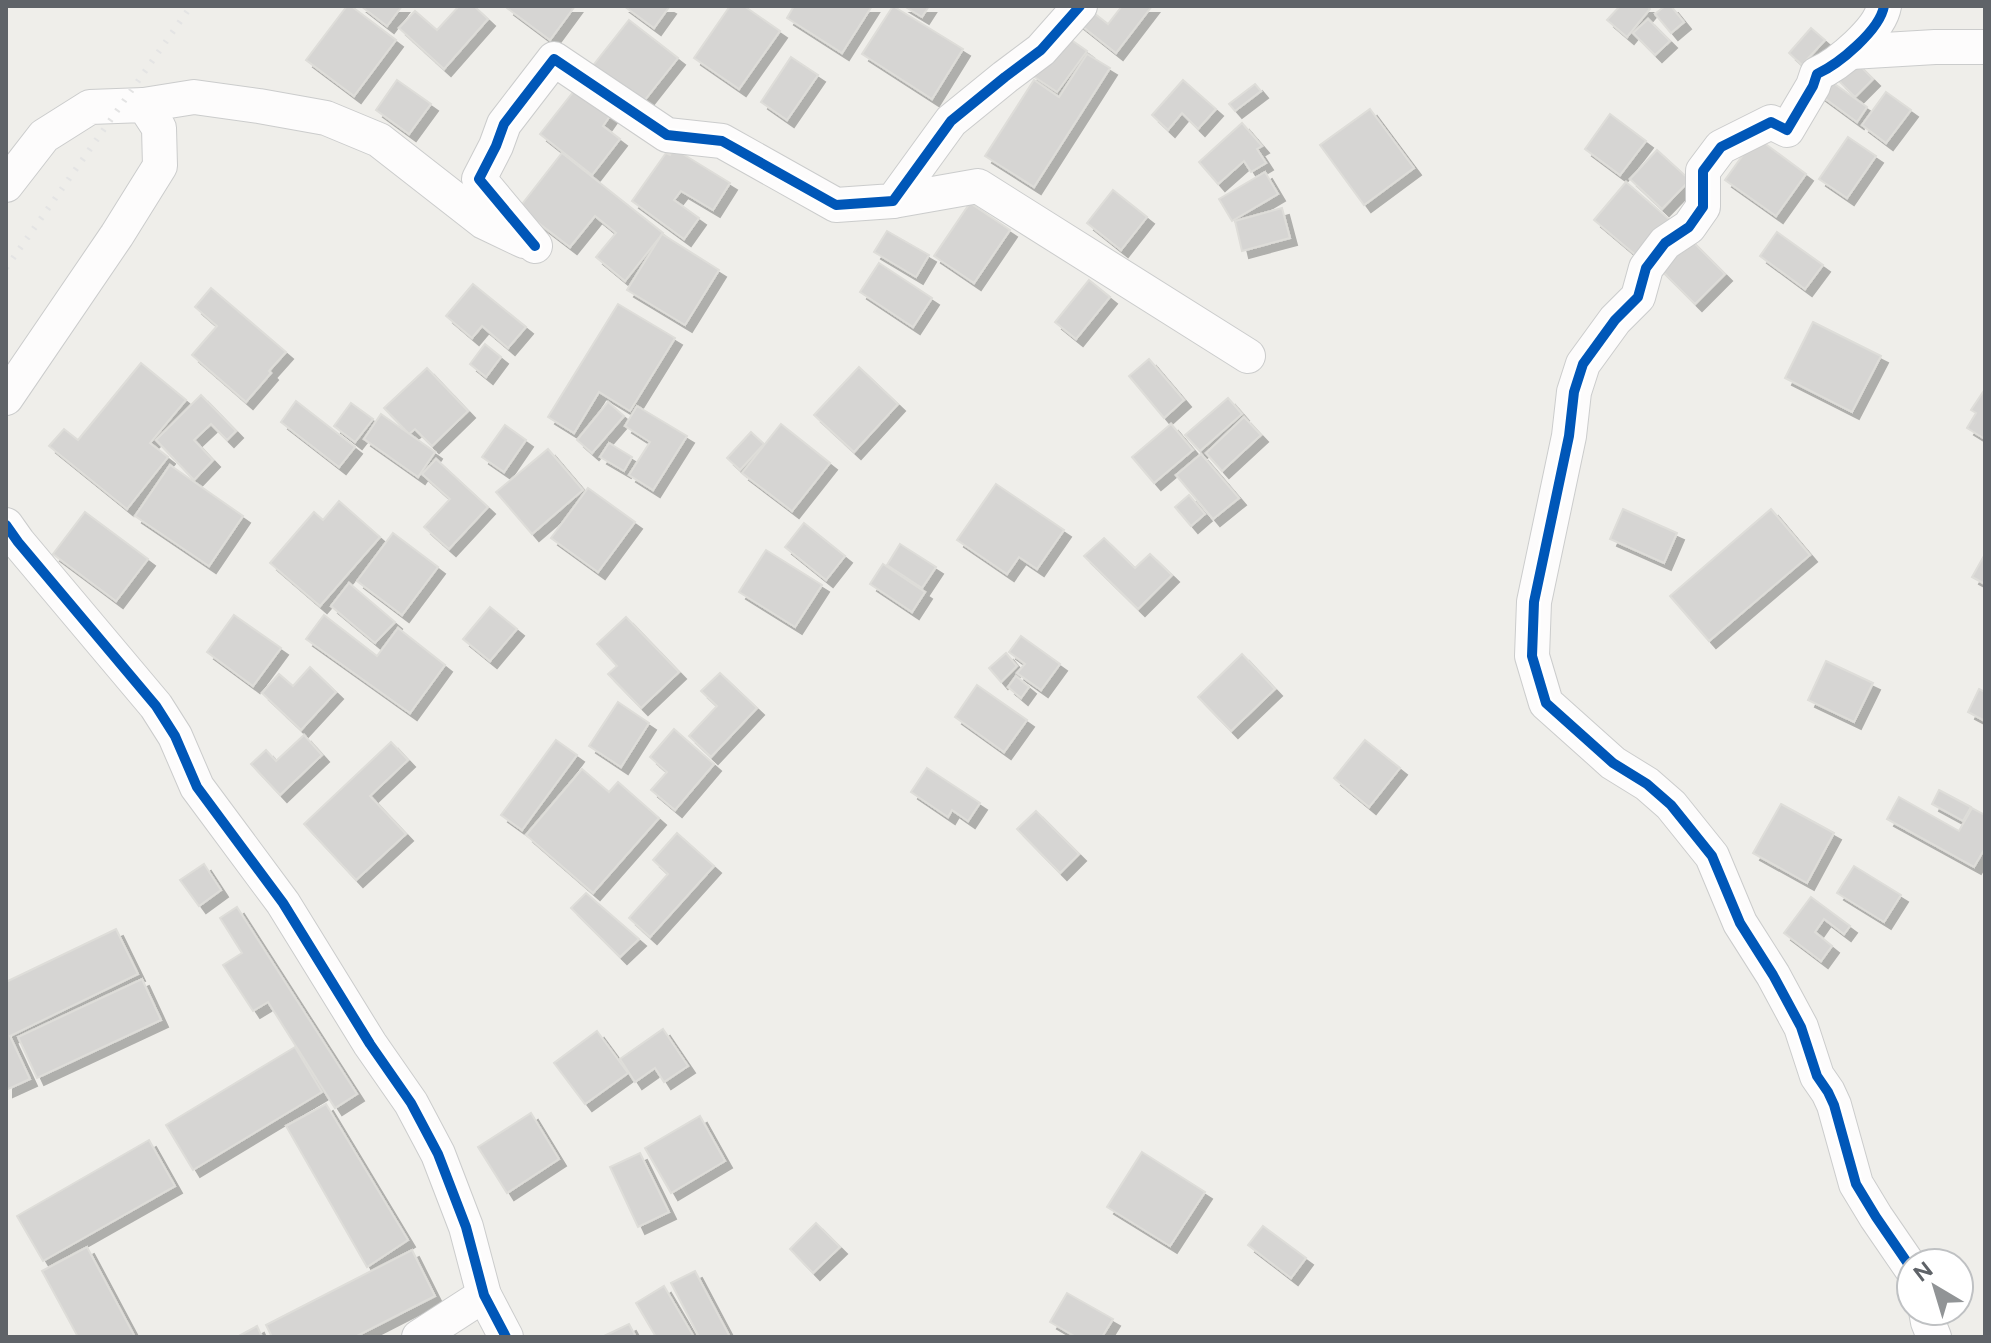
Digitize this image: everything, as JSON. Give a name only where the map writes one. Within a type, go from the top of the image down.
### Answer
[{"type":"street","points":[[893,201],[951,121],[1041,50],[1080,6]]},
{"type":"street","points":[[1884,6],[1882,15],[1851,52],[1831,68],[1817,74],[1787,130],[1771,122],[1721,147],[1703,171],[1703,207],[1689,227],[1665,243],[1655,256],[1646,268],[1638,297],[1615,320],[1583,364],[1574,392],[1569,436],[1534,602],[1532,656],[1546,703],[1613,763],[1647,784],[1671,805],[1712,856],[1740,923],[1801,1027],[1817,1076],[1834,1105],[1856,1184],[1897,1247]]},
{"type":"street","points":[[1851,52],[1985,47]]},
{"type":"street","points":[[6,185],[44,136],[90,107],[144,105],[194,97],[326,118],[379,140],[484,222],[535,246],[479,179],[504,124],[554,59],[667,135],[722,141],[836,205],[893,201],[978,186],[1248,356]]},
{"type":"street","points":[[6,398],[160,166],[159,128],[144,105]]},
{"type":"street","points":[[6,525],[156,706],[175,736],[197,787],[283,903],[370,1044],[411,1103],[438,1154],[460,1212],[484,1295],[506,1337]]},
{"type":"street","points":[[419,1337],[484,1295]]},
{"type":"building","points":[[347,6],[396,40],[354,96],[306,60]]},
{"type":"building","points":[[361,6],[402,6],[387,26]]},
{"type":"building","points":[[459,6],[474,6],[488,19],[444,69],[399,28],[415,11],[437,30]]},
{"type":"building","points":[[508,6],[575,6],[550,40]]},
{"type":"building","points":[[624,6],[667,6],[669,7],[654,28]]},
{"type":"building","points":[[730,6],[744,6],[780,31],[739,89],[694,58]]},
{"type":"building","points":[[794,6],[872,6],[842,53],[787,18]]},
{"type":"building","points":[[893,6],[963,49],[932,99],[862,54]]},
{"type":"building","points":[[904,6],[929,6],[922,17]]},
{"type":"building","points":[[1085,6],[1108,24],[1122,6],[1152,6],[1116,53],[1073,19]]},
{"type":"building","points":[[1620,6],[1647,6],[1650,9],[1627,37],[1607,20]]},
{"type":"building","points":[[1665,6],[1671,6],[1684,22],[1671,33],[1655,14]]},
{"type":"building","points":[[1648,19],[1670,41],[1655,55],[1633,33]]},
{"type":"building","points":[[629,20],[678,58],[640,106],[591,68]]},
{"type":"building","points":[[1811,28],[1825,40],[1802,65],[1789,53]]},
{"type":"building","points":[[1060,32],[1087,51],[1057,92],[1030,74]]},
{"type":"building","points":[[1087,54],[1110,68],[1034,187],[985,156],[1034,80],[1059,97]]},
{"type":"building","points":[[791,57],[818,75],[787,120],[761,102]]},
{"type":"building","points":[[1856,62],[1873,79],[1855,97],[1839,81]]},
{"type":"building","points":[[1822,75],[1867,107],[1857,122],[1812,89]]},
{"type":"building","points":[[397,80],[431,104],[409,134],[376,110]]},
{"type":"building","points":[[1183,80],[1216,109],[1198,129],[1182,113],[1168,130],[1152,115]]},
{"type":"building","points":[[1255,84],[1261,91],[1235,111],[1229,104]]},
{"type":"building","points":[[578,86],[612,113],[603,126],[620,139],[592,175],[540,134]]},
{"type":"building","points":[[1886,92],[1911,110],[1886,143],[1862,125]]},
{"type":"building","points":[[1370,109],[1414,168],[1364,205],[1320,145]]},
{"type":"building","points":[[1610,114],[1646,141],[1620,175],[1585,149]]},
{"type":"building","points":[[1242,123],[1262,146],[1257,149],[1266,163],[1251,172],[1244,161],[1218,184],[1199,162]]},
{"type":"building","points":[[1756,137],[1806,174],[1776,216],[1725,180]]},
{"type":"building","points":[[1848,137],[1876,156],[1847,198],[1819,179]]},
{"type":"building","points":[[673,148],[730,183],[713,210],[681,191],[674,200],[699,218],[684,239],[632,201],[666,153],[670,155]]},
{"type":"building","points":[[1657,150],[1690,180],[1662,209],[1630,179]]},
{"type":"building","points":[[562,153],[663,233],[625,281],[596,257],[616,233],[595,216],[570,247],[519,208]]},
{"type":"building","points":[[1265,172],[1278,194],[1232,221],[1219,199]]},
{"type":"building","points":[[1626,182],[1670,220],[1638,257],[1594,220]]},
{"type":"building","points":[[1113,190],[1147,217],[1121,250],[1087,223]]},
{"type":"building","points":[[970,203],[1010,230],[974,283],[934,256]]},
{"type":"building","points":[[1282,208],[1290,238],[1242,251],[1235,221]]},
{"type":"building","points":[[887,231],[929,255],[916,277],[874,252]]},
{"type":"building","points":[[1777,232],[1823,265],[1805,289],[1760,256]]},
{"type":"building","points":[[662,234],[719,270],[685,325],[627,290]]},
{"type":"building","points":[[1685,234],[1725,274],[1695,304],[1655,264]]},
{"type":"building","points":[[879,263],[932,298],[913,327],[860,292]]},
{"type":"building","points":[[1089,280],[1110,297],[1076,339],[1055,322]]},
{"type":"building","points":[[473,284],[526,327],[508,348],[482,326],[472,338],[446,316]]},
{"type":"building","points":[[211,288],[286,352],[246,402],[192,355],[217,326],[195,307]]},
{"type":"building","points":[[618,304],[675,338],[630,411],[599,392],[574,433],[548,417]]},
{"type":"building","points":[[1813,322],[1881,356],[1852,412],[1785,378]]},
{"type":"building","points":[[485,344],[501,357],[486,377],[470,364]]},
{"type":"building","points":[[1149,359],[1184,400],[1164,418],[1129,376]]},
{"type":"building","points":[[141,363],[186,400],[150,443],[168,457],[127,509],[49,446],[64,429],[78,440]]},
{"type":"building","points":[[859,367],[898,404],[854,452],[814,415]]},
{"type":"building","points":[[427,368],[468,411],[432,446],[415,429],[409,434],[384,408]]},
{"type":"building","points":[[1985,389],[1985,439],[1967,428],[1976,413],[1971,410]]},
{"type":"building","points":[[201,395],[236,431],[227,440],[211,424],[194,440],[213,460],[194,480],[156,440]]},
{"type":"building","points":[[1228,398],[1242,414],[1200,451],[1185,435]]},
{"type":"building","points":[[296,401],[355,447],[339,467],[281,422]]},
{"type":"building","points":[[608,402],[624,416],[592,453],[577,440]]},
{"type":"building","points":[[351,403],[373,419],[355,442],[334,426]]},
{"type":"building","points":[[637,406],[687,436],[653,490],[629,475],[650,442],[625,426]]},
{"type":"building","points":[[381,414],[435,452],[418,477],[364,439]]},
{"type":"building","points":[[1244,417],[1261,435],[1222,471],[1206,453]]},
{"type":"building","points":[[781,424],[830,463],[792,511],[742,473]]},
{"type":"building","points":[[1171,424],[1193,450],[1154,483],[1132,457]]},
{"type":"building","points":[[505,425],[526,440],[504,472],[482,457]]},
{"type":"building","points":[[751,432],[764,444],[740,470],[727,458]]},
{"type":"building","points":[[609,443],[632,457],[624,471],[600,457]]},
{"type":"building","points":[[548,449],[583,490],[532,534],[496,492]]},
{"type":"building","points":[[1201,454],[1239,498],[1213,519],[1176,475]]},
{"type":"building","points":[[436,459],[488,507],[449,549],[424,527],[450,499],[422,474]]},
{"type":"building","points":[[170,465],[243,516],[209,566],[135,516]]},
{"type":"building","points":[[996,484],[1064,530],[1037,569],[1019,557],[1007,574],[957,540]]},
{"type":"building","points":[[588,488],[635,522],[598,572],[551,538]]},
{"type":"building","points":[[1189,495],[1205,514],[1191,526],[1175,507]]},
{"type":"building","points":[[339,501],[380,537],[320,606],[270,563],[314,512],[323,520]]},
{"type":"building","points":[[1623,509],[1677,533],[1664,563],[1610,539]]},
{"type":"building","points":[[1771,509],[1810,555],[1709,641],[1670,596]]},
{"type":"building","points":[[85,512],[148,559],[116,601],[53,554]]},
{"type":"building","points":[[804,523],[845,556],[826,580],[785,547]]},
{"type":"building","points":[[393,533],[438,567],[402,615],[357,581]]},
{"type":"building","points":[[1104,538],[1135,568],[1150,554],[1172,575],[1138,609],[1084,556]]},
{"type":"building","points":[[900,544],[936,567],[922,588],[887,565]]},
{"type":"building","points":[[766,550],[822,585],[795,627],[739,592]]},
{"type":"building","points":[[1985,554],[1985,584],[1972,577]]},
{"type":"building","points":[[883,564],[925,592],[912,612],[870,584]]},
{"type":"building","points":[[349,583],[395,622],[375,643],[331,606]]},
{"type":"building","points":[[490,607],[517,629],[490,661],[463,639]]},
{"type":"building","points":[[234,615],[281,648],[253,686],[207,652]]},
{"type":"building","points":[[324,615],[377,656],[398,628],[445,665],[410,713],[306,639]]},
{"type":"building","points":[[626,617],[679,672],[641,708],[608,674],[617,666],[597,644]]},
{"type":"building","points":[[1021,636],[1060,664],[1041,690],[1017,673],[1025,664],[1009,652]]},
{"type":"building","points":[[1006,653],[1017,666],[1001,682],[989,668]]},
{"type":"building","points":[[1242,654],[1275,689],[1231,731],[1198,697]]},
{"type":"building","points":[[1826,661],[1873,683],[1854,722],[1808,700]]},
{"type":"building","points":[[310,667],[336,692],[301,730],[262,693],[279,674],[293,686]]},
{"type":"building","points":[[720,673],[757,708],[711,757],[689,736],[717,706],[701,691]]},
{"type":"building","points":[[1016,676],[1029,687],[1021,698],[1008,687]]},
{"type":"building","points":[[977,685],[1027,720],[1004,752],[955,717]]},
{"type":"building","points":[[1979,689],[1985,692],[1985,721],[1968,712]]},
{"type":"building","points":[[618,702],[649,723],[621,767],[589,746]]},
{"type":"building","points":[[674,729],[714,764],[675,810],[651,790],[667,772],[650,757]]},
{"type":"building","points":[[304,735],[322,755],[280,795],[251,764],[266,750],[276,761]]},
{"type":"building","points":[[556,740],[577,755],[522,830],[501,815]]},
{"type":"building","points":[[1365,740],[1400,768],[1369,807],[1334,778]]},
{"type":"building","points":[[391,742],[408,760],[370,796],[406,834],[356,880],[304,824]]},
{"type":"building","points":[[927,768],[980,803],[968,821],[952,810],[948,817],[911,792]]},
{"type":"building","points":[[582,769],[609,792],[618,782],[659,818],[593,893],[526,835]]},
{"type":"building","points":[[1939,790],[1971,807],[1963,821],[1932,804]]},
{"type":"building","points":[[1899,797],[1959,831],[1972,808],[1985,815],[1985,848],[1974,867],[1887,819]]},
{"type":"building","points":[[1781,804],[1834,833],[1807,883],[1753,853]]},
{"type":"building","points":[[1036,811],[1079,854],[1060,873],[1017,829]]},
{"type":"building","points":[[677,833],[714,866],[650,937],[629,918],[668,874],[653,860]]},
{"type":"building","points":[[204,864],[221,890],[199,906],[180,880]]},
{"type":"building","points":[[1854,866],[1901,895],[1884,922],[1837,893]]},
{"type":"building","points":[[586,893],[639,939],[620,957],[571,908]]},
{"type":"building","points":[[1811,897],[1850,926],[1844,934],[1824,919],[1815,932],[1832,946],[1821,961],[1784,933]]},
{"type":"building","points":[[237,907],[357,1094],[335,1108],[268,1002],[253,1011],[223,965],[242,953],[220,918]]},
{"type":"building","points":[[116,929],[138,974],[10,1036],[30,1079],[6,1090],[6,982]]},
{"type":"building","points":[[142,979],[161,1020],[37,1078],[18,1037]]},
{"type":"building","points":[[663,1029],[688,1066],[664,1082],[655,1068],[635,1082],[620,1059]]},
{"type":"building","points":[[597,1031],[628,1073],[585,1104],[554,1063]]},
{"type":"building","points":[[295,1047],[322,1092],[193,1170],[166,1125]]},
{"type":"building","points":[[326,1104],[408,1240],[367,1267],[286,1126]]},
{"type":"building","points":[[531,1113],[559,1159],[507,1193],[478,1147]]},
{"type":"building","points":[[700,1116],[725,1161],[671,1193],[645,1148]]},
{"type":"building","points":[[149,1140],[175,1186],[43,1261],[17,1216]]},
{"type":"building","points":[[1142,1152],[1205,1192],[1170,1246],[1107,1207]]},
{"type":"building","points":[[640,1153],[669,1212],[638,1227],[610,1167]]},
{"type":"building","points":[[816,1223],[840,1247],[813,1273],[790,1249]]},
{"type":"building","points":[[1263,1226],[1306,1258],[1291,1278],[1248,1245]]},
{"type":"building","points":[[87,1247],[135,1337],[78,1337],[42,1271]]},
{"type":"building","points":[[412,1250],[435,1296],[355,1337],[272,1337],[266,1325]]},
{"type":"building","points":[[695,1271],[730,1337],[699,1337],[671,1283]]},
{"type":"building","points":[[664,1286],[694,1337],[656,1337],[636,1303]]},
{"type":"building","points":[[1067,1293],[1113,1319],[1102,1337],[1076,1337],[1050,1322]]},
{"type":"building","points":[[629,1324],[636,1337],[602,1337]]},
{"type":"building","points":[[257,1326],[262,1337],[237,1337]]},
{"type":"railway","points":[[6,268],[191,6]]},
{"type":"cycle path","points":[[535,246],[479,179],[504,124],[554,59],[667,135],[722,141],[836,205],[893,201],[951,121],[1041,50],[1080,6]]},
{"type":"cycle path","points":[[1884,6],[1867,35],[1836,63],[1817,74],[1787,130],[1771,122],[1721,147],[1703,171],[1703,207],[1689,227],[1665,243],[1646,268],[1638,297],[1615,320],[1583,364],[1574,392],[1569,436],[1534,602],[1532,656],[1546,703],[1613,763],[1647,784],[1671,805],[1712,856],[1740,923],[1801,1027],[1817,1076],[1834,1105],[1856,1184],[1897,1247]]},
{"type":"cycle path","points":[[6,525],[156,706],[175,736],[197,787],[283,903],[370,1044],[411,1103],[438,1154],[466,1227],[484,1295],[506,1337]]}]
